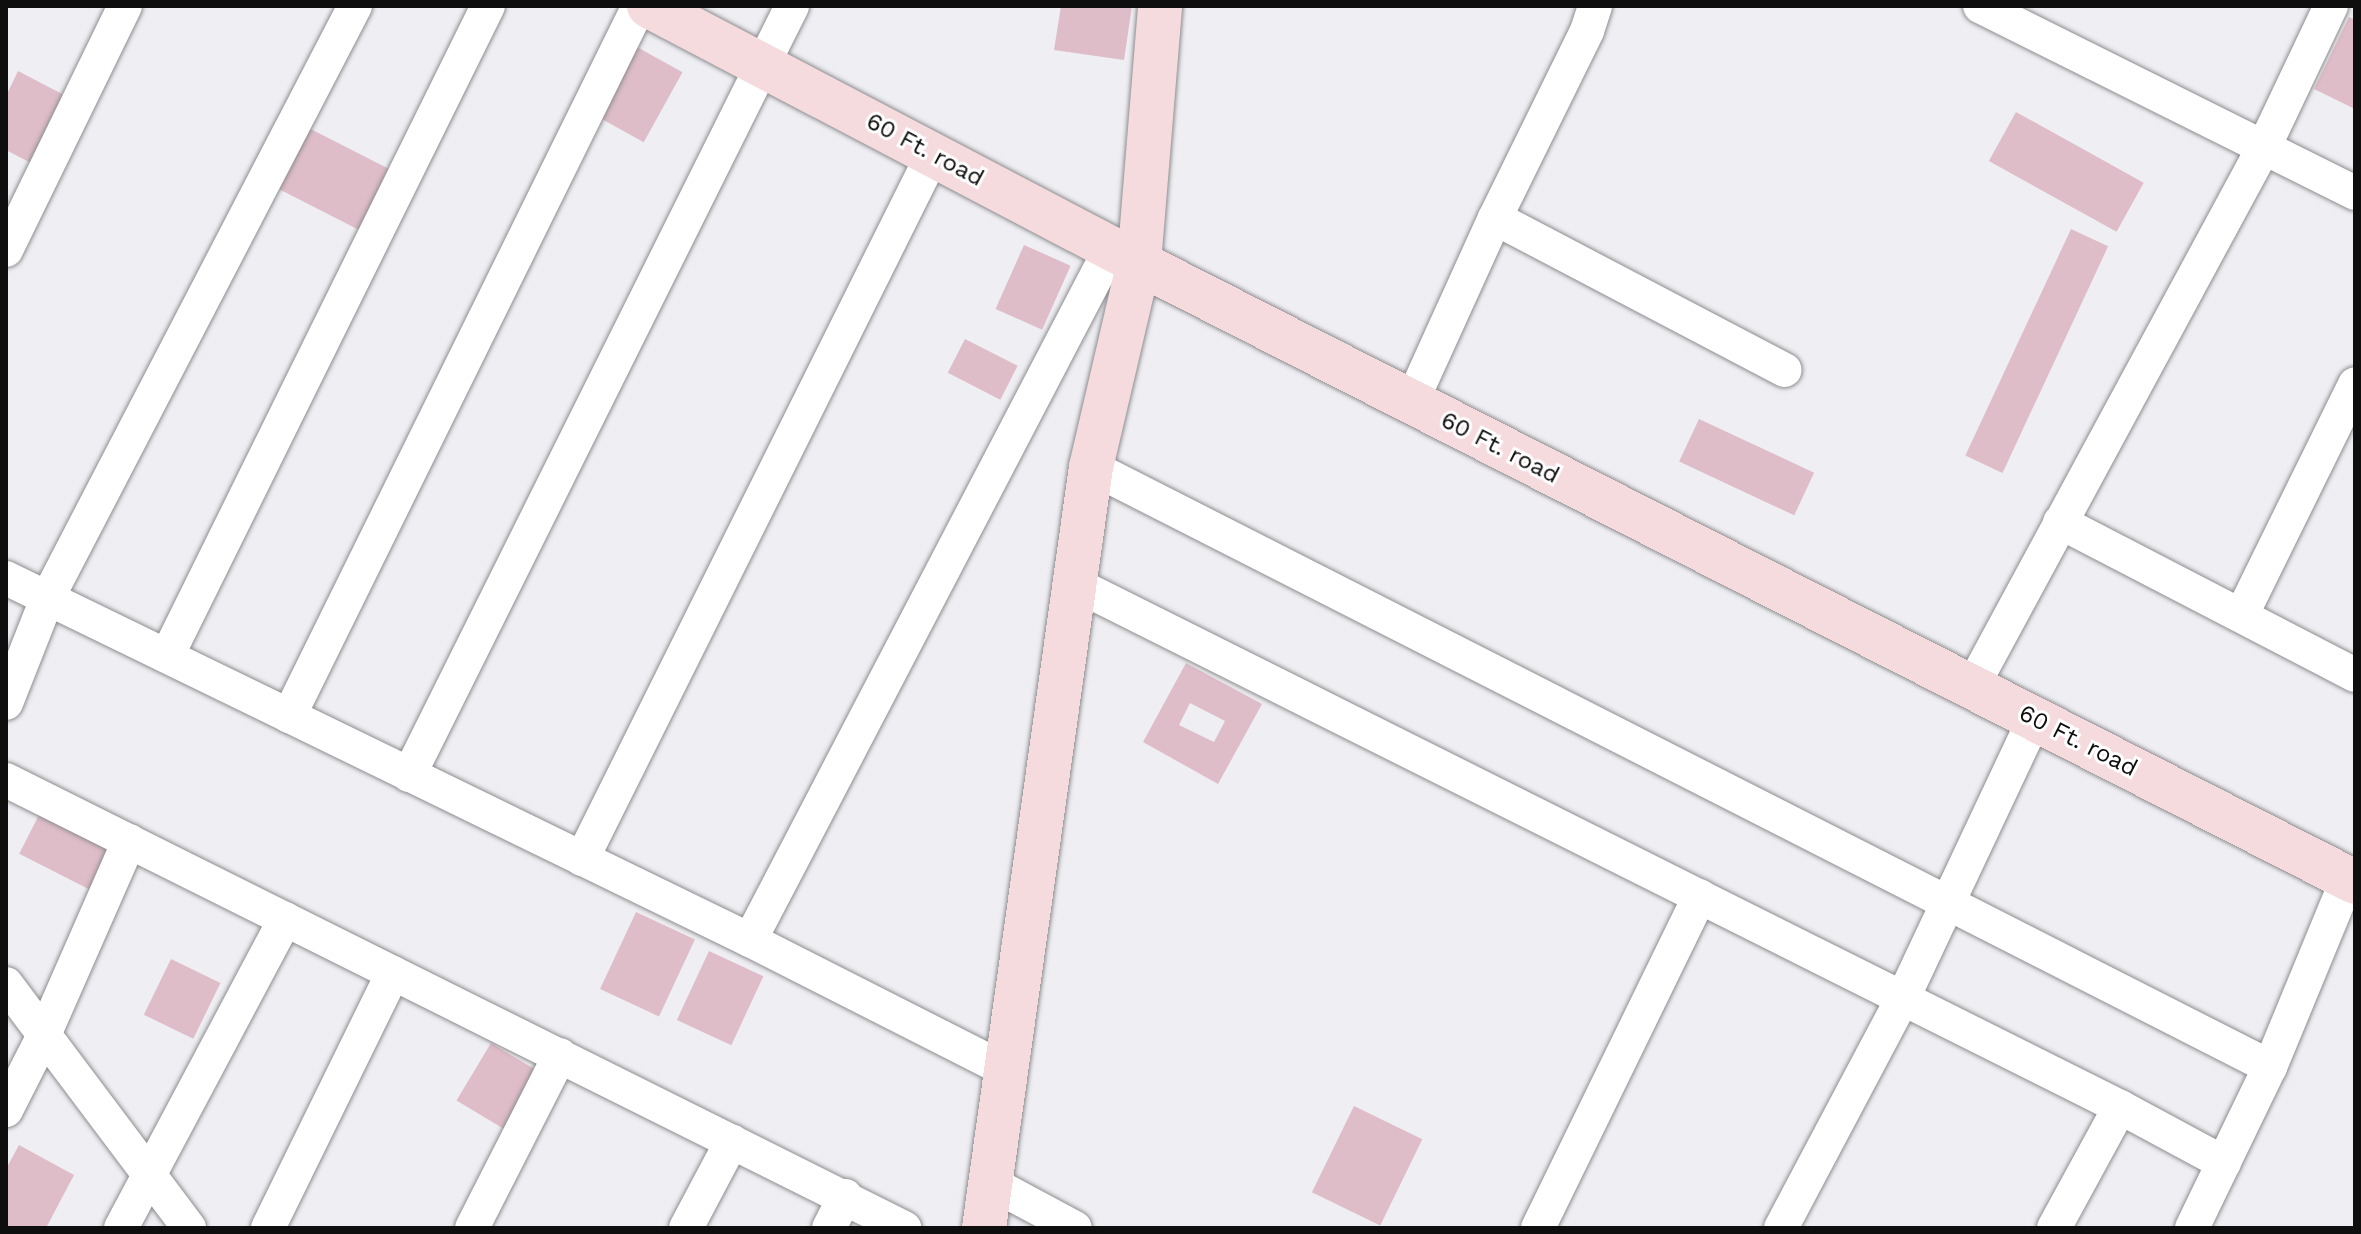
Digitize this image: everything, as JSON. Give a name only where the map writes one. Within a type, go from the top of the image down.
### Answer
[{"type":"street","points":[[6,250],[125,6]]},
{"type":"street","points":[[6,703],[47,599],[355,6]]},
{"type":"street","points":[[167,656],[488,6]]},
{"type":"street","points":[[289,716],[639,6]]},
{"type":"street","name":"60 Ft. road","points":[[649,6],[1411,403],[2352,880]]},
{"type":"street","points":[[409,775],[792,6]]},
{"type":"street","points":[[984,1228],[1091,467],[1160,6]]},
{"type":"street","points":[[1411,403],[1495,218],[1587,31],[1595,6]]},
{"type":"street","points":[[1980,6],[2355,193]]},
{"type":"street","points":[[1972,687],[2264,147],[2331,6]]},
{"type":"street","points":[[582,859],[933,154]]},
{"type":"street","points":[[1495,218],[1784,370]]},
{"type":"street","points":[[750,940],[1125,256]]},
{"type":"street","points":[[2242,614],[2355,384]]},
{"type":"street","points":[[1091,467],[2270,1067]]},
{"type":"street","points":[[2060,522],[2355,675]]},
{"type":"street","points":[[6,578],[750,940],[1006,1070]]},
{"type":"street","points":[[1075,584],[2120,1107],[2224,1163]]},
{"type":"street","points":[[1781,1228],[1903,998],[2034,719]]},
{"type":"street","points":[[6,780],[904,1228]]},
{"type":"street","points":[[6,1110],[44,1035],[129,841]]},
{"type":"street","points":[[2192,1228],[2270,1067],[2352,880]]},
{"type":"street","points":[[1538,1228],[1700,896]]},
{"type":"street","points":[[121,1228],[285,919]]},
{"type":"street","points":[[268,1228],[393,973]]},
{"type":"street","points":[[6,984],[189,1228]]},
{"type":"street","points":[[472,1228],[560,1055]]},
{"type":"street","points":[[2054,1228],[2120,1107]]},
{"type":"street","points":[[686,1228],[732,1141]]},
{"type":"street","points":[[991,1183],[1075,1228]]},
{"type":"street","points":[[829,1228],[845,1196]]},
{"type":"building","points":[[1061,6],[1132,6],[1124,60],[1054,50]]},
{"type":"building","points":[[2349,17],[2355,20],[2355,109],[2314,89]]},
{"type":"building","points":[[637,47],[682,72],[644,142],[598,117]]},
{"type":"building","points":[[18,71],[66,96],[31,163],[6,150],[6,96]]},
{"type":"building","points":[[2016,112],[2144,183],[2117,232],[1989,161]]},
{"type":"building","points":[[295,121],[394,171],[363,232],[264,182]]},
{"type":"building","points":[[2071,229],[2108,246],[2003,473],[1965,456]]},
{"type":"building","points":[[1024,245],[1071,266],[1042,330],[996,309]]},
{"type":"building","points":[[965,339],[1018,366],[1000,400],[948,373]]},
{"type":"building","points":[[1699,419],[1814,473],[1794,515],[1679,462]]},
{"type":"building","points":[[1186,663],[1262,704],[1218,784],[1143,742]],"holes":[[[1190,703],[1225,721],[1214,742],[1179,725]]]},
{"type":"building","points":[[41,811],[112,847],[90,890],[19,854]]},
{"type":"building","points":[[636,912],[695,939],[659,1017],[600,989]]},
{"type":"building","points":[[709,951],[763,976],[731,1045],[677,1020]]},
{"type":"building","points":[[171,959],[220,983],[193,1039],[144,1015]]},
{"type":"building","points":[[491,1043],[538,1071],[504,1129],[456,1100]]},
{"type":"building","points":[[1354,1106],[1422,1139],[1380,1226],[1312,1192]]},
{"type":"building","points":[[19,1145],[74,1175],[46,1228],[6,1227],[6,1169]]}]
